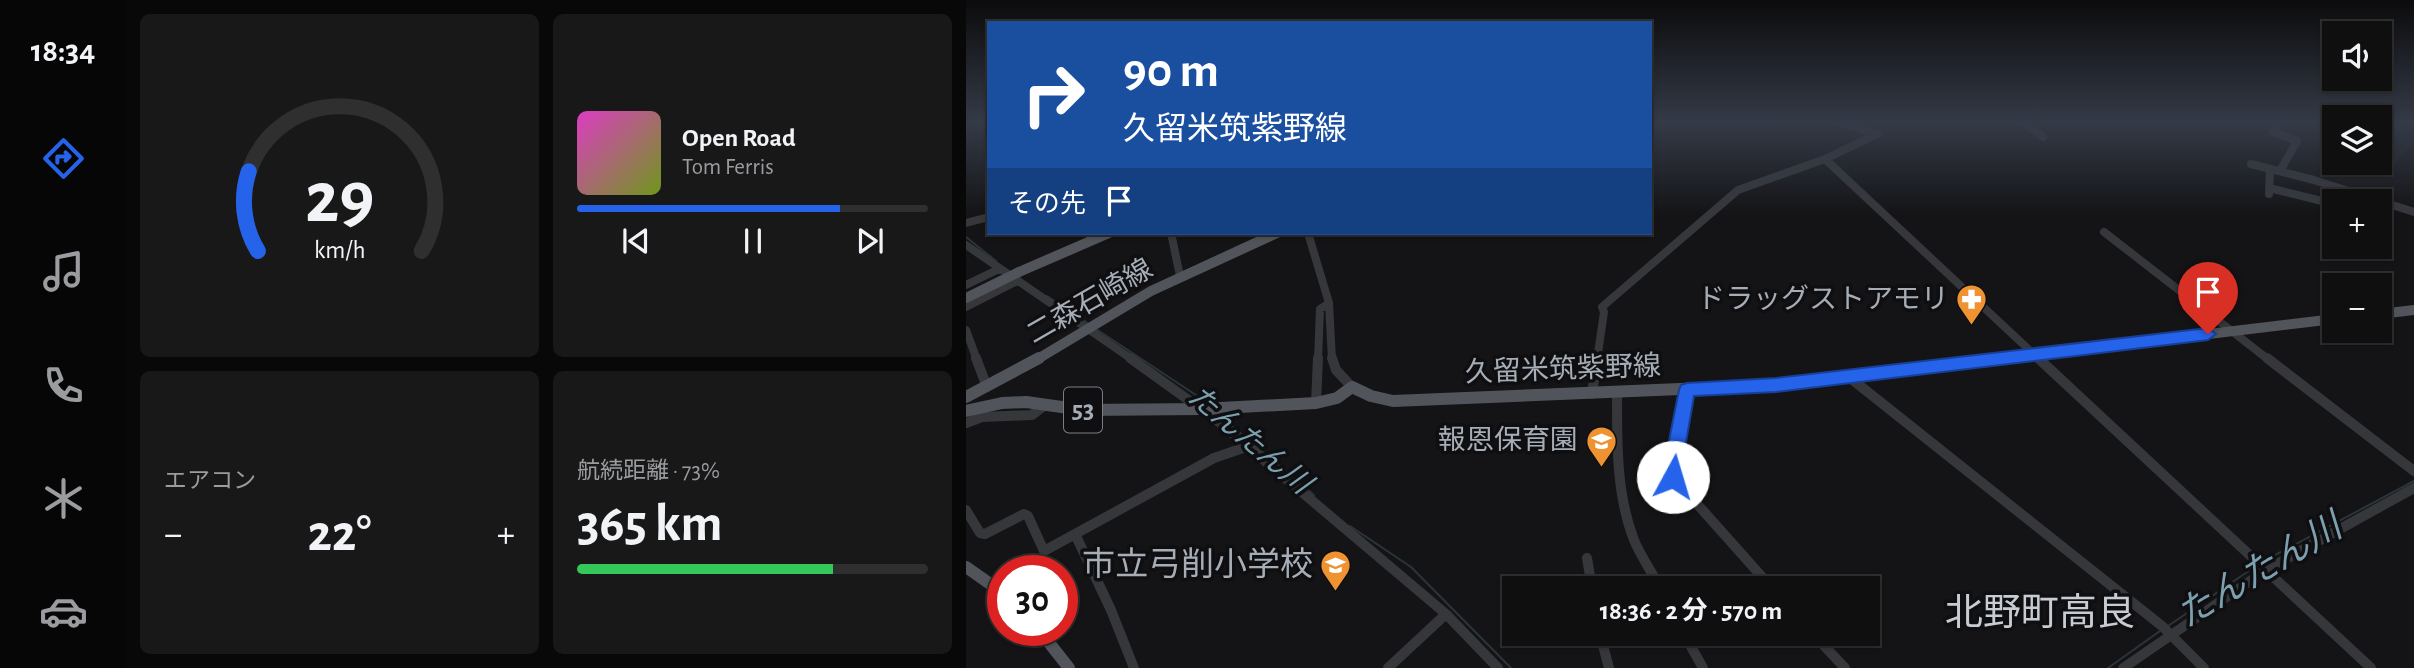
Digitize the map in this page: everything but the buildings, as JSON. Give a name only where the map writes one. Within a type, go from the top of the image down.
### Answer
[{"type":"main road","points":[[966,298],[1091,235]]},
{"type":"main road","points":[[966,292],[1016,274],[1104,235]]},
{"type":"main road","name":"二森石崎線","points":[[966,397],[1180,276],[1272,235]]},
{"type":"main road","points":[[2392,313],[2414,310]]},
{"type":"main road","name":"久留米筑紫野線","points":[[1352,387],[1371,396],[1393,401],[1776,385],[2322,320]]},
{"type":"main road","name":"53","points":[[966,411],[1002,403],[1027,402],[1083,410],[1202,409],[1316,403],[1337,398],[1352,387]]},
{"type":"main road","points":[[966,567],[987,580]]},
{"type":"main road","points":[[1052,646],[1069,668]]},
{"type":"street","points":[[1592,394],[1604,312],[1602,307],[1738,190],[1837,153]]},
{"type":"street","points":[[2280,171],[2290,153]]},
{"type":"street","points":[[1825,159],[2371,668]]},
{"type":"street","points":[[2251,164],[2342,188],[2414,212]]},
{"type":"street","points":[[2270,169],[2269,191],[2322,201]]},
{"type":"street","points":[[966,223],[987,217]]},
{"type":"street","points":[[2104,232],[2414,471]]},
{"type":"street","points":[[1171,235],[1180,276]]},
{"type":"street","points":[[1309,235],[1329,303],[1332,362],[1342,380],[1352,387]]},
{"type":"street","points":[[966,245],[999,269],[1016,274],[1202,409],[1446,614],[1498,668]]},
{"type":"street","points":[[966,285],[999,269]]},
{"type":"street","points":[[966,307],[1016,274]]},
{"type":"street","points":[[1316,403],[1320,309],[1329,303]]},
{"type":"street","points":[[966,330],[987,387]]},
{"type":"street","points":[[1849,377],[2167,630],[2204,668]]},
{"type":"street","points":[[1687,390],[1673,477],[1761,576]]},
{"type":"street","points":[[1617,393],[1617,441],[1633,538],[1654,576]]},
{"type":"street","points":[[966,422],[982,417],[1032,415],[1045,405]]},
{"type":"street","points":[[966,510],[980,533],[985,534],[1024,514],[1028,516],[1044,551],[1214,458],[1246,447]]},
{"type":"street","points":[[2123,668],[2167,630],[2261,566],[2414,488]]},
{"type":"street","points":[[1075,534],[1111,610],[1134,668]]},
{"type":"street","points":[[1587,558],[1590,576]]},
{"type":"street","points":[[1388,668],[1402,663],[1446,614]]},
{"type":"street","points":[[1603,646],[1609,668]]},
{"type":"street","points":[[1691,646],[1703,668]]},
{"type":"street","points":[[1825,646],[1845,668]]},
{"type":"shaded area","points":[[2392,153],[2404,153],[2392,167]]},
{"type":"waterway","name":"たんたん川","points":[[966,237],[996,261]]},
{"type":"waterway","name":"たんたん川","points":[[1047,296],[1089,324]]},
{"type":"waterway","name":"たんたん川","points":[[1096,329],[1208,403]]},
{"type":"waterway","name":"たんたん川","points":[[1227,422],[1314,495]]},
{"type":"waterway","name":"たんたん川","points":[[2264,561],[2414,481]]},
{"type":"waterway","name":"たんたん川","points":[[1350,526],[1411,567],[1511,668]]},
{"type":"waterway","name":"たんたん川","points":[[2168,626],[2256,566]]},
{"type":"waterway","name":"たんたん川","points":[[2108,668],[2160,631]]},
{"type":"place","name":"ドラッグストアモリ","points":[[1972,327]]},
{"type":"place","name":"報恩保育園","points":[[1601,468]]},
{"type":"place","name":"市立弓削小学校","points":[[1336,592]]},
{"type":"district","name":"北野町高良","points":[[2040,614]]},
{"type":"route","points":[[1673,477],[1687,390],[1776,385],[2208,334]]}]
